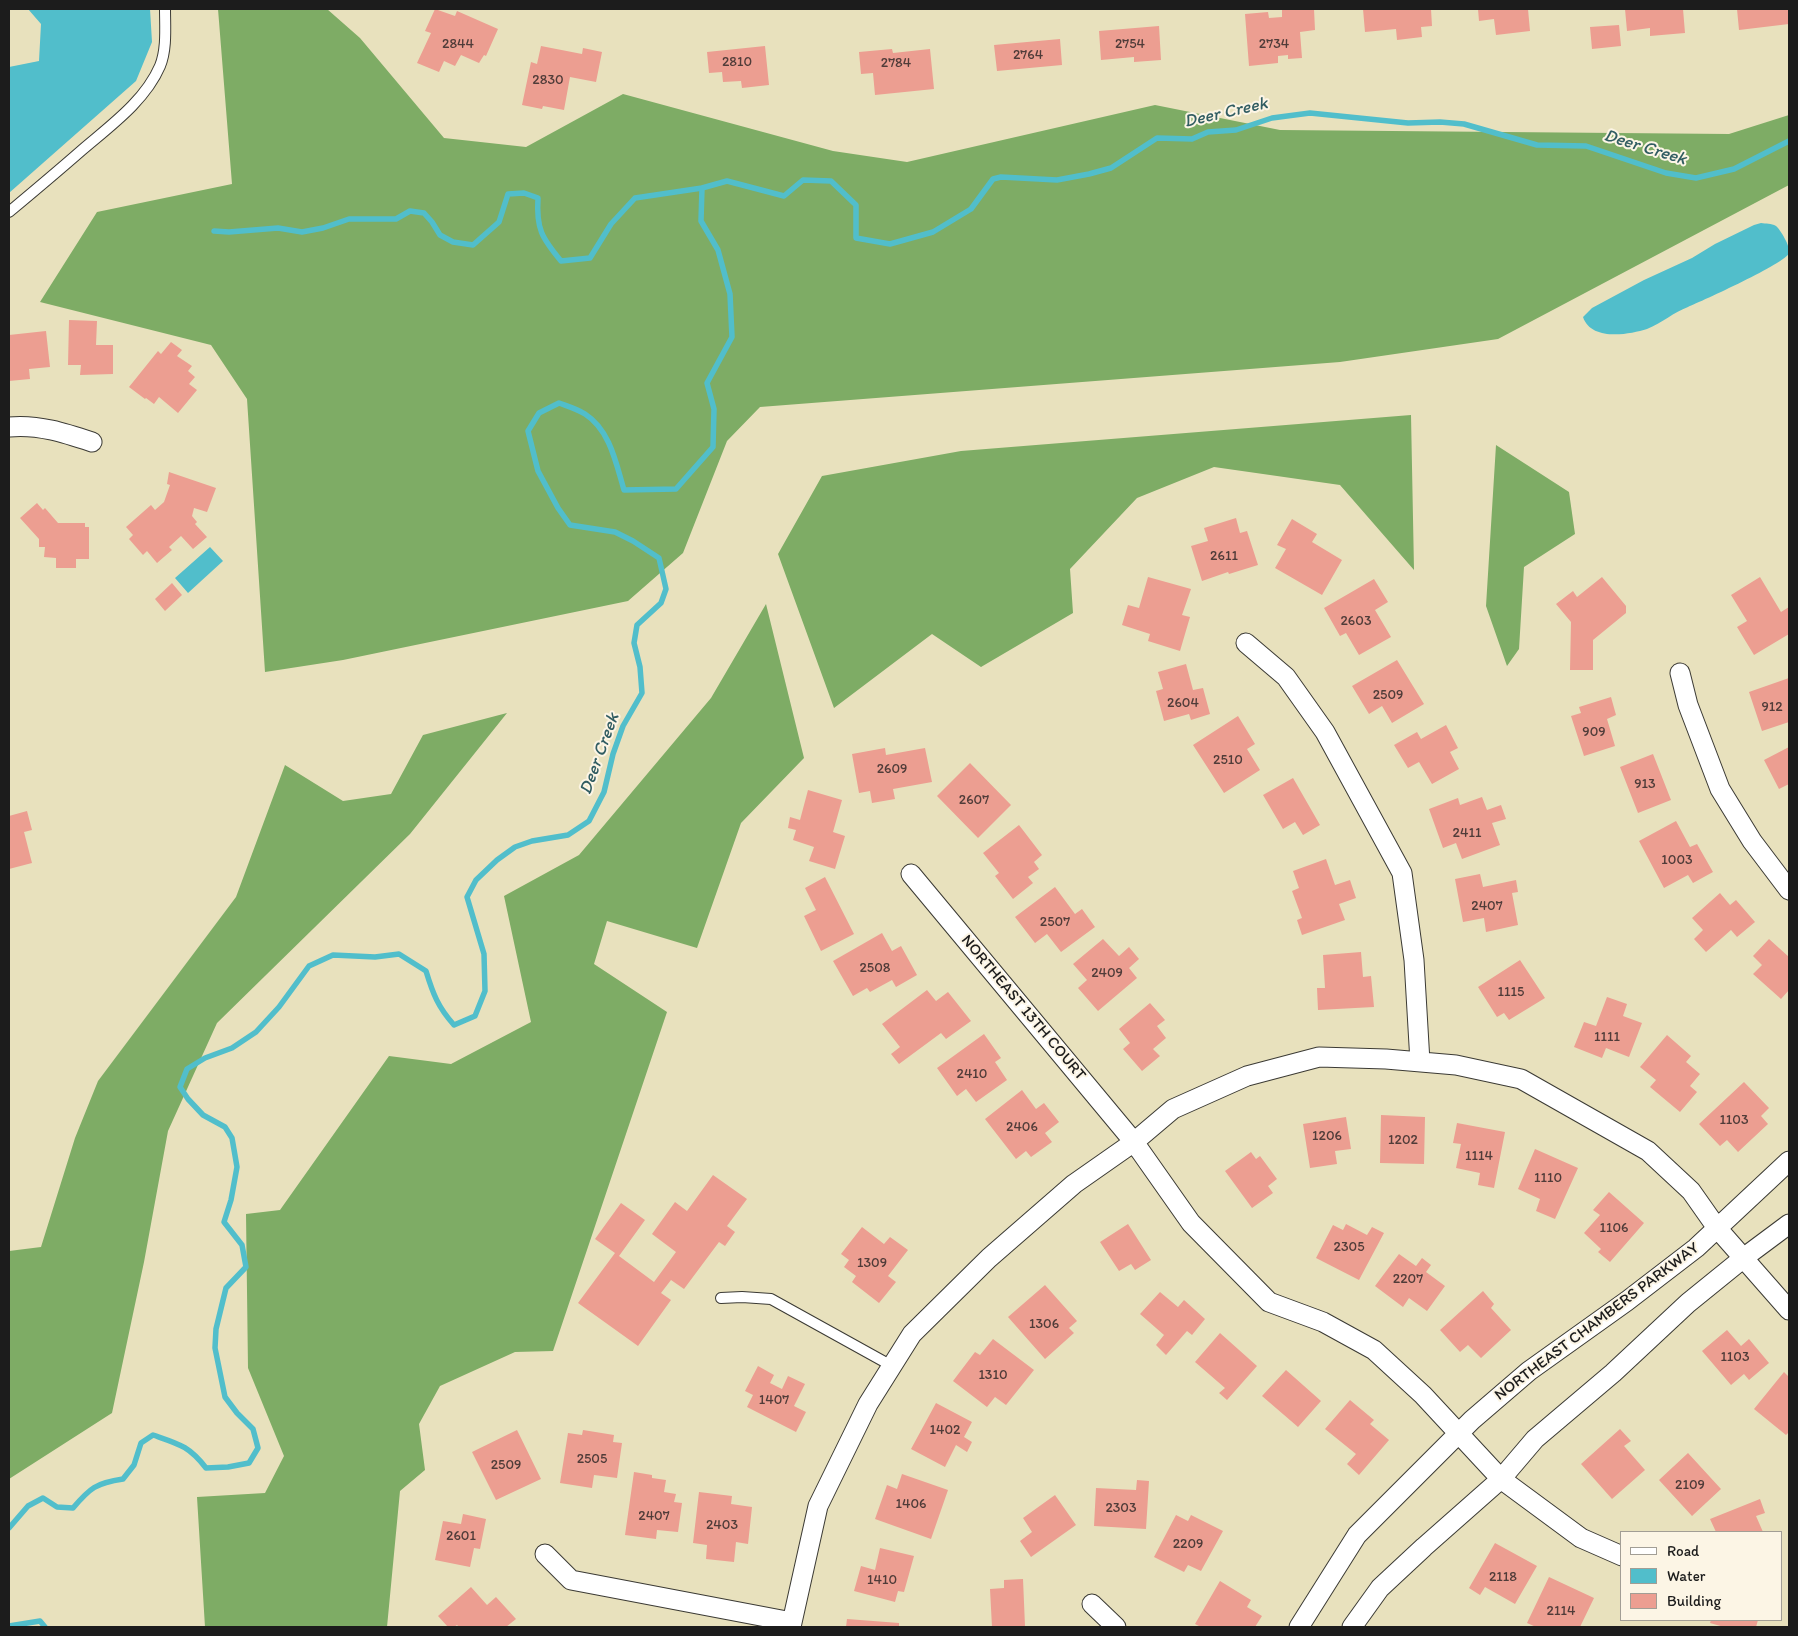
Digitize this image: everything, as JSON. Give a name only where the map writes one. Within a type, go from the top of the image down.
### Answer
[{"type":"street","points":[[9,426],[26,425],[58,431],[92,442]]},
{"type":"street","points":[[1246,643],[1286,677],[1325,732],[1402,873],[1414,960],[1420,1062]]},
{"type":"street","points":[[1680,672],[1688,705],[1720,789],[1752,841],[1789,890]]},
{"type":"street","name":"NORTHEAST 13TH COURT","points":[[911,874],[1134,1142],[1191,1223],[1269,1302],[1323,1322],[1374,1350],[1423,1394],[1501,1480]]},
{"type":"street","points":[[545,1554],[571,1580],[792,1624],[818,1506],[868,1404],[912,1334],[989,1258],[1074,1184],[1134,1142],[1173,1109],[1247,1076],[1319,1057],[1386,1059],[1456,1065],[1521,1079],[1648,1151],[1691,1192],[1718,1228],[1789,1310]]},
{"type":"street","name":"NORTHEAST CHAMBERS PARKWAY","points":[[1299,1627],[1358,1535],[1472,1420],[1529,1370],[1627,1301],[1696,1248],[1789,1161]]},
{"type":"street","points":[[1352,1627],[1380,1588],[1501,1480],[1535,1439],[1613,1373],[1688,1302],[1789,1224]]},
{"type":"street","points":[[1501,1480],[1581,1538],[1620,1555]]},
{"type":"street","points":[[1092,1604],[1116,1627]]},
{"type":"lane","points":[[9,212],[108,129],[146,90],[160,66],[165,40],[165,9]]},
{"type":"lane","points":[[721,1298],[771,1299],[892,1366]]},
{"type":"green space","points":[[218,9],[327,9],[360,38],[444,138],[526,147],[623,94],[833,151],[907,162],[1155,105],[1280,130],[1729,134],[1789,115],[1789,185],[1498,339],[1340,362],[760,407],[727,441],[683,553],[628,601],[343,660],[265,672],[247,399],[211,345],[40,302],[97,212],[232,184]]},
{"type":"green space","points":[[1411,415],[1414,570],[1340,485],[1214,467],[1137,498],[1070,569],[1073,613],[981,667],[932,634],[834,708],[778,554],[822,476],[961,451]]},
{"type":"green space","points":[[1496,445],[1569,492],[1575,534],[1524,567],[1519,649],[1507,666],[1486,606]]},
{"type":"green space","points":[[766,604],[804,758],[741,823],[697,948],[607,921],[594,964],[667,1012],[553,1351],[515,1352],[440,1386],[419,1424],[425,1470],[400,1491],[387,1627],[205,1627],[197,1497],[265,1493],[284,1456],[248,1368],[246,1214],[280,1210],[389,1056],[451,1064],[531,1022],[504,896],[579,855],[711,698]]},
{"type":"green space","points":[[507,713],[410,834],[217,1023],[168,1131],[144,1262],[112,1413],[9,1479],[9,1251],[41,1247],[75,1138],[98,1081],[236,897],[285,765],[343,801],[391,794],[423,735]]},
{"type":"water","points":[[28,9],[150,9],[152,42],[136,81],[9,193],[9,67],[39,61],[41,24]]},
{"type":"water","points":[[1761,223],[1776,226],[1785,238],[1789,250],[1789,253],[1784,258],[1774,265],[1683,309],[1647,329],[1630,333],[1611,334],[1594,330],[1587,325],[1583,317],[1592,308],[1644,280],[1692,258],[1715,244]]},
{"type":"water","points":[[210,547],[223,561],[188,593],[175,578]]},
{"type":"building","points":[[435,9],[455,16],[457,11],[498,29],[486,56],[484,55],[479,63],[461,55],[455,66],[444,61],[439,72],[417,63],[431,33],[425,31]]},
{"type":"building","points":[[1282,9],[1314,9],[1315,30],[1300,32],[1302,58],[1288,59],[1288,55],[1278,56],[1278,63],[1249,66],[1245,14],[1268,12],[1269,18],[1282,17]]},
{"type":"building","points":[[1363,9],[1431,9],[1432,26],[1421,27],[1422,37],[1397,40],[1396,29],[1365,32]]},
{"type":"building","points":[[1478,9],[1528,9],[1530,31],[1496,35],[1494,19],[1479,21]]},
{"type":"building","points":[[1625,9],[1683,9],[1685,33],[1650,36],[1650,28],[1627,31]]},
{"type":"building","points":[[1737,9],[1789,9],[1789,24],[1739,30]]},
{"type":"building","points":[[1619,25],[1621,46],[1592,49],[1590,27]]},
{"type":"building","points":[[1159,26],[1161,60],[1134,62],[1134,57],[1101,60],[1099,31]]},
{"type":"building","points":[[1060,39],[1062,65],[997,71],[994,45]]},
{"type":"building","points":[[541,46],[582,54],[583,48],[602,52],[596,82],[570,77],[564,110],[543,106],[542,109],[522,105],[531,62],[537,64]]},
{"type":"building","points":[[765,46],[769,85],[742,88],[741,81],[723,82],[722,72],[709,73],[707,52]]},
{"type":"building","points":[[892,49],[893,53],[930,49],[934,89],[875,95],[873,73],[861,74],[859,52]]},
{"type":"building","points":[[69,320],[97,321],[96,345],[113,345],[113,374],[80,375],[81,365],[68,365]]},
{"type":"building","points":[[46,331],[50,367],[29,369],[30,379],[9,381],[9,335]]},
{"type":"building","points":[[171,342],[182,350],[177,356],[192,366],[188,371],[195,377],[189,384],[197,390],[178,413],[159,397],[154,404],[129,387],[158,351],[161,354]]},
{"type":"building","points":[[169,472],[216,488],[207,512],[194,508],[192,516],[197,522],[195,524],[207,537],[193,549],[181,536],[169,547],[172,550],[157,563],[147,551],[143,555],[129,539],[133,535],[126,527],[151,505],[155,510],[164,502],[170,485],[167,484]]},
{"type":"building","points":[[37,503],[43,510],[45,508],[58,523],[85,523],[85,527],[89,527],[89,559],[76,559],[76,568],[56,568],[56,558],[44,557],[45,547],[39,547],[39,539],[20,518]]},
{"type":"building","points":[[1236,518],[1240,533],[1247,531],[1258,565],[1229,574],[1228,572],[1202,581],[1191,546],[1208,541],[1204,528]]},
{"type":"building","points":[[1292,519],[1317,534],[1312,542],[1342,560],[1322,595],[1275,568],[1286,549],[1277,545]]},
{"type":"building","points":[[1148,577],[1191,589],[1182,615],[1190,617],[1180,651],[1148,641],[1150,634],[1122,625],[1128,605],[1139,608]]},
{"type":"building","points":[[1602,577],[1626,606],[1626,613],[1593,640],[1593,670],[1570,670],[1571,622],[1556,604],[1573,591],[1577,597]]},
{"type":"building","points":[[1760,577],[1781,612],[1789,607],[1789,634],[1754,655],[1737,627],[1747,621],[1731,595]]},
{"type":"building","points":[[1374,579],[1388,602],[1375,610],[1391,637],[1359,655],[1346,633],[1340,636],[1324,608]]},
{"type":"building","points":[[172,583],[182,595],[165,611],[155,599]]},
{"type":"building","points":[[1397,660],[1424,704],[1392,723],[1382,706],[1369,714],[1352,686]]},
{"type":"building","points":[[1186,664],[1193,690],[1203,688],[1210,714],[1191,720],[1189,714],[1164,721],[1156,691],[1163,689],[1158,672]]},
{"type":"building","points":[[1789,678],[1789,722],[1762,731],[1749,692]]},
{"type":"building","points":[[1611,697],[1616,715],[1607,719],[1615,746],[1584,756],[1571,716],[1581,713],[1579,707]]},
{"type":"building","points":[[1238,716],[1255,744],[1247,749],[1260,770],[1224,793],[1193,745]]},
{"type":"building","points":[[1446,725],[1458,748],[1450,752],[1459,769],[1432,784],[1419,762],[1408,768],[1394,745],[1417,732],[1421,739]]},
{"type":"building","points":[[1789,747],[1789,784],[1779,789],[1764,760]]},
{"type":"building","points":[[885,748],[886,755],[925,748],[932,782],[893,789],[895,799],[872,803],[870,791],[859,793],[852,754]]},
{"type":"building","points":[[1653,754],[1671,800],[1638,813],[1620,767]]},
{"type":"building","points":[[970,763],[1011,805],[978,838],[937,796]]},
{"type":"building","points":[[1293,778],[1320,825],[1303,835],[1295,822],[1283,829],[1263,795]]},
{"type":"building","points":[[808,790],[842,800],[833,832],[845,836],[835,869],[809,861],[814,847],[793,840],[796,830],[788,828],[790,817],[800,820]]},
{"type":"building","points":[[1482,797],[1487,810],[1501,805],[1506,819],[1492,823],[1500,845],[1462,859],[1456,843],[1443,848],[1429,809],[1458,798],[1460,805]]},
{"type":"building","points":[[27,811],[32,830],[24,832],[32,863],[9,869],[9,816]]},
{"type":"building","points":[[1676,821],[1690,847],[1697,844],[1713,872],[1693,883],[1688,875],[1664,888],[1639,841]]},
{"type":"building","points":[[1019,825],[1042,855],[1034,862],[1039,869],[1028,877],[1033,883],[1013,899],[995,876],[999,873],[983,853]]},
{"type":"building","points":[[1326,859],[1335,885],[1350,880],[1356,898],[1339,904],[1345,920],[1302,935],[1297,920],[1302,918],[1292,891],[1299,888],[1293,871]]},
{"type":"building","points":[[1480,874],[1483,887],[1516,880],[1518,892],[1512,893],[1518,925],[1486,932],[1484,918],[1463,922],[1455,879]]},
{"type":"building","points":[[825,877],[854,934],[821,951],[804,916],[816,910],[805,888]]},
{"type":"building","points":[[1055,887],[1075,914],[1082,909],[1095,927],[1061,952],[1047,934],[1035,943],[1015,917]]},
{"type":"building","points":[[1720,893],[1730,905],[1736,900],[1755,922],[1737,937],[1731,930],[1706,952],[1694,939],[1703,930],[1692,918]]},
{"type":"building","points":[[882,933],[892,951],[901,946],[917,975],[896,987],[892,980],[870,992],[867,988],[853,996],[833,961]]},
{"type":"building","points":[[1103,939],[1119,956],[1129,947],[1139,959],[1129,968],[1137,978],[1098,1011],[1078,988],[1087,980],[1073,964]]},
{"type":"building","points":[[1769,939],[1789,957],[1789,990],[1781,999],[1753,974],[1762,965],[1753,956]]},
{"type":"building","points":[[1361,952],[1363,977],[1371,976],[1374,1007],[1318,1010],[1317,988],[1325,988],[1323,955]]},
{"type":"building","points":[[1520,960],[1545,998],[1509,1020],[1504,1013],[1497,1017],[1478,987]]},
{"type":"building","points":[[927,990],[936,1001],[948,992],[971,1021],[946,1039],[941,1033],[899,1064],[891,1054],[900,1047],[882,1024]]},
{"type":"building","points":[[1607,997],[1627,1004],[1623,1016],[1642,1023],[1629,1057],[1606,1048],[1602,1058],[1574,1047],[1584,1022],[1596,1026]]},
{"type":"building","points":[[1150,1003],[1165,1020],[1157,1026],[1166,1038],[1153,1049],[1160,1056],[1142,1071],[1123,1049],[1130,1043],[1119,1029]]},
{"type":"building","points":[[984,1034],[1001,1058],[995,1062],[1007,1080],[976,1102],[966,1089],[957,1096],[937,1068]]},
{"type":"building","points":[[1667,1035],[1691,1056],[1686,1062],[1700,1074],[1690,1086],[1697,1092],[1680,1112],[1650,1087],[1656,1080],[1640,1067]]},
{"type":"building","points":[[1744,1082],[1769,1108],[1761,1116],[1768,1124],[1738,1152],[1727,1140],[1720,1146],[1699,1124]]},
{"type":"building","points":[[1022,1090],[1036,1109],[1044,1103],[1059,1122],[1045,1133],[1052,1142],[1031,1157],[1026,1151],[1016,1159],[985,1119]]},
{"type":"building","points":[[1381,1115],[1425,1117],[1424,1164],[1380,1163]]},
{"type":"building","points":[[1346,1117],[1351,1149],[1335,1151],[1337,1164],[1310,1168],[1303,1124]]},
{"type":"building","points":[[1457,1123],[1505,1132],[1494,1188],[1478,1185],[1480,1173],[1456,1168],[1461,1144],[1453,1143]]},
{"type":"building","points":[[1535,1149],[1578,1168],[1555,1219],[1536,1211],[1540,1199],[1518,1189]]},
{"type":"building","points":[[1251,1152],[1256,1159],[1260,1156],[1277,1179],[1268,1186],[1273,1193],[1252,1208],[1225,1171]]},
{"type":"building","points":[[713,1175],[747,1199],[727,1226],[735,1232],[725,1246],[719,1242],[684,1289],[671,1280],[661,1293],[671,1300],[638,1346],[578,1303],[615,1253],[595,1239],[621,1203],[645,1220],[619,1256],[654,1282],[676,1252],[652,1234],[675,1202],[687,1211]]},
{"type":"building","points":[[1609,1192],[1644,1223],[1610,1262],[1598,1252],[1601,1249],[1584,1233],[1600,1215],[1593,1210]]},
{"type":"building","points":[[1128,1224],[1151,1260],[1135,1270],[1131,1264],[1119,1271],[1100,1242]]},
{"type":"building","points":[[1346,1224],[1367,1235],[1372,1227],[1384,1233],[1359,1280],[1316,1258],[1333,1225],[1343,1230]]},
{"type":"building","points":[[862,1227],[884,1244],[890,1237],[908,1250],[888,1276],[896,1282],[879,1303],[852,1282],[856,1276],[844,1267],[849,1260],[841,1254]]},
{"type":"building","points":[[1399,1254],[1416,1266],[1422,1258],[1431,1265],[1426,1272],[1445,1286],[1427,1311],[1409,1298],[1403,1307],[1375,1286]]},
{"type":"building","points":[[1045,1285],[1077,1321],[1069,1328],[1074,1333],[1045,1359],[1008,1317]]},
{"type":"building","points":[[1483,1291],[1494,1304],[1491,1308],[1511,1330],[1481,1358],[1468,1345],[1460,1352],[1440,1330]]},
{"type":"building","points":[[1160,1292],[1178,1307],[1184,1300],[1205,1319],[1192,1335],[1187,1331],[1166,1355],[1156,1345],[1164,1335],[1140,1314]]},
{"type":"building","points":[[1727,1330],[1741,1346],[1749,1339],[1769,1363],[1749,1380],[1744,1374],[1731,1385],[1702,1351]]},
{"type":"building","points":[[1220,1333],[1257,1366],[1227,1400],[1219,1393],[1225,1388],[1195,1362]]},
{"type":"building","points":[[993,1339],[1034,1370],[1006,1405],[995,1397],[987,1407],[953,1381],[975,1352],[980,1355]]},
{"type":"building","points":[[758,1366],[774,1375],[770,1383],[782,1389],[788,1376],[805,1384],[794,1406],[806,1412],[796,1432],[747,1407],[753,1395],[745,1391]]},
{"type":"building","points":[[1286,1370],[1321,1401],[1298,1427],[1262,1396]]},
{"type":"building","points":[[1784,1372],[1789,1377],[1789,1432],[1786,1435],[1754,1409]]},
{"type":"building","points":[[1350,1400],[1374,1420],[1370,1424],[1389,1440],[1359,1475],[1347,1464],[1356,1454],[1325,1429]]},
{"type":"building","points":[[936,1403],[972,1422],[964,1437],[972,1442],[967,1452],[956,1445],[945,1467],[911,1449]]},
{"type":"building","points":[[1620,1429],[1631,1441],[1624,1446],[1645,1470],[1612,1499],[1581,1464]]},
{"type":"building","points":[[517,1430],[541,1479],[496,1500],[472,1452]]},
{"type":"building","points":[[583,1430],[614,1435],[613,1442],[622,1443],[617,1478],[594,1475],[592,1488],[560,1483],[568,1433],[582,1435]]},
{"type":"building","points":[[1688,1453],[1721,1489],[1692,1516],[1659,1480]]},
{"type":"building","points":[[634,1472],[666,1480],[664,1492],[676,1494],[674,1502],[682,1503],[678,1532],[657,1530],[656,1539],[625,1535]]},
{"type":"building","points":[[902,1474],[948,1490],[931,1539],[875,1519],[887,1485],[897,1489]]},
{"type":"building","points":[[1137,1480],[1149,1481],[1146,1529],[1094,1526],[1096,1488],[1136,1490]]},
{"type":"building","points":[[699,1492],[732,1496],[731,1504],[752,1507],[748,1544],[736,1542],[734,1562],[706,1559],[707,1545],[693,1543]]},
{"type":"building","points":[[1055,1495],[1076,1525],[1031,1557],[1020,1541],[1032,1532],[1023,1518]]},
{"type":"building","points":[[1760,1499],[1765,1513],[1756,1516],[1763,1531],[1716,1531],[1710,1519]]},
{"type":"building","points":[[463,1514],[486,1519],[480,1549],[474,1548],[470,1567],[435,1560],[443,1521],[461,1524]]},
{"type":"building","points":[[1176,1515],[1188,1521],[1191,1515],[1223,1531],[1201,1571],[1188,1565],[1184,1572],[1154,1557]]},
{"type":"building","points":[[1495,1543],[1537,1566],[1515,1604],[1485,1587],[1480,1595],[1469,1588]]},
{"type":"building","points":[[880,1548],[914,1556],[904,1592],[898,1591],[895,1602],[854,1591],[861,1566],[875,1570]]},
{"type":"building","points":[[1549,1577],[1594,1598],[1580,1627],[1536,1627],[1527,1623]]},
{"type":"building","points":[[1023,1579],[1025,1626],[992,1627],[990,1589],[1004,1588],[1004,1580]]},
{"type":"building","points":[[1220,1581],[1251,1600],[1247,1607],[1262,1616],[1255,1627],[1201,1627],[1195,1624]]},
{"type":"building","points":[[471,1587],[487,1605],[496,1597],[516,1619],[506,1627],[459,1627],[457,1625],[448,1627],[438,1616]]},
{"type":"building","points":[[847,1619],[899,1623],[899,1627],[846,1627]]},
{"type":"building","points":[[1711,1621],[1758,1621],[1756,1627],[1724,1627],[1710,1623]]},
{"type":"waterway","name":"Deer Creek","points":[[9,1528],[28,1506],[43,1498],[57,1507],[73,1508],[94,1488],[106,1482],[123,1479],[134,1465],[141,1443],[153,1435],[189,1450],[206,1468],[228,1467],[249,1463],[258,1448],[253,1429],[237,1413],[225,1397],[215,1348],[216,1329],[226,1288],[246,1267],[242,1245],[224,1222],[231,1200],[237,1167],[232,1138],[225,1127],[203,1115],[180,1087],[187,1069],[205,1058],[232,1048],[256,1032],[279,1007],[309,966],[333,955],[375,957],[399,954],[426,971],[437,1000],[454,1025],[475,1016],[485,991],[484,954],[467,897],[476,880],[497,860],[515,847],[532,841],[568,835],[589,821],[604,792],[613,754],[623,726],[642,693],[640,667],[634,643],[637,625],[661,603],[666,589],[659,558],[615,532],[570,525],[558,508],[538,471],[528,431],[539,413],[559,403],[585,414],[594,421],[606,438],[615,458],[624,490],[676,489],[713,447],[714,409],[707,383],[732,337],[730,294],[718,250],[701,221],[702,188],[727,181],[784,196],[803,180],[831,181],[856,205],[856,238],[890,244],[933,232],[971,209],[993,179],[1001,177],[1057,180],[1089,174],[1111,168],[1157,138],[1192,139],[1208,132],[1236,130],[1272,118],[1310,113],[1408,123],[1440,122],[1464,124],[1537,145],[1586,146],[1666,173],[1696,178],[1734,169],[1789,141]]},
{"type":"waterway","points":[[214,231],[229,232],[278,228],[302,232],[323,228],[349,219],[396,219],[410,211],[424,213],[440,235],[453,242],[473,245],[499,222],[508,194],[524,193],[538,198],[539,225],[549,246],[561,261],[590,258],[611,224],[635,198],[702,188]]},
{"type":"waterway","name":"Deer Creek","points":[[9,1626],[40,1621],[45,1627]]}]
